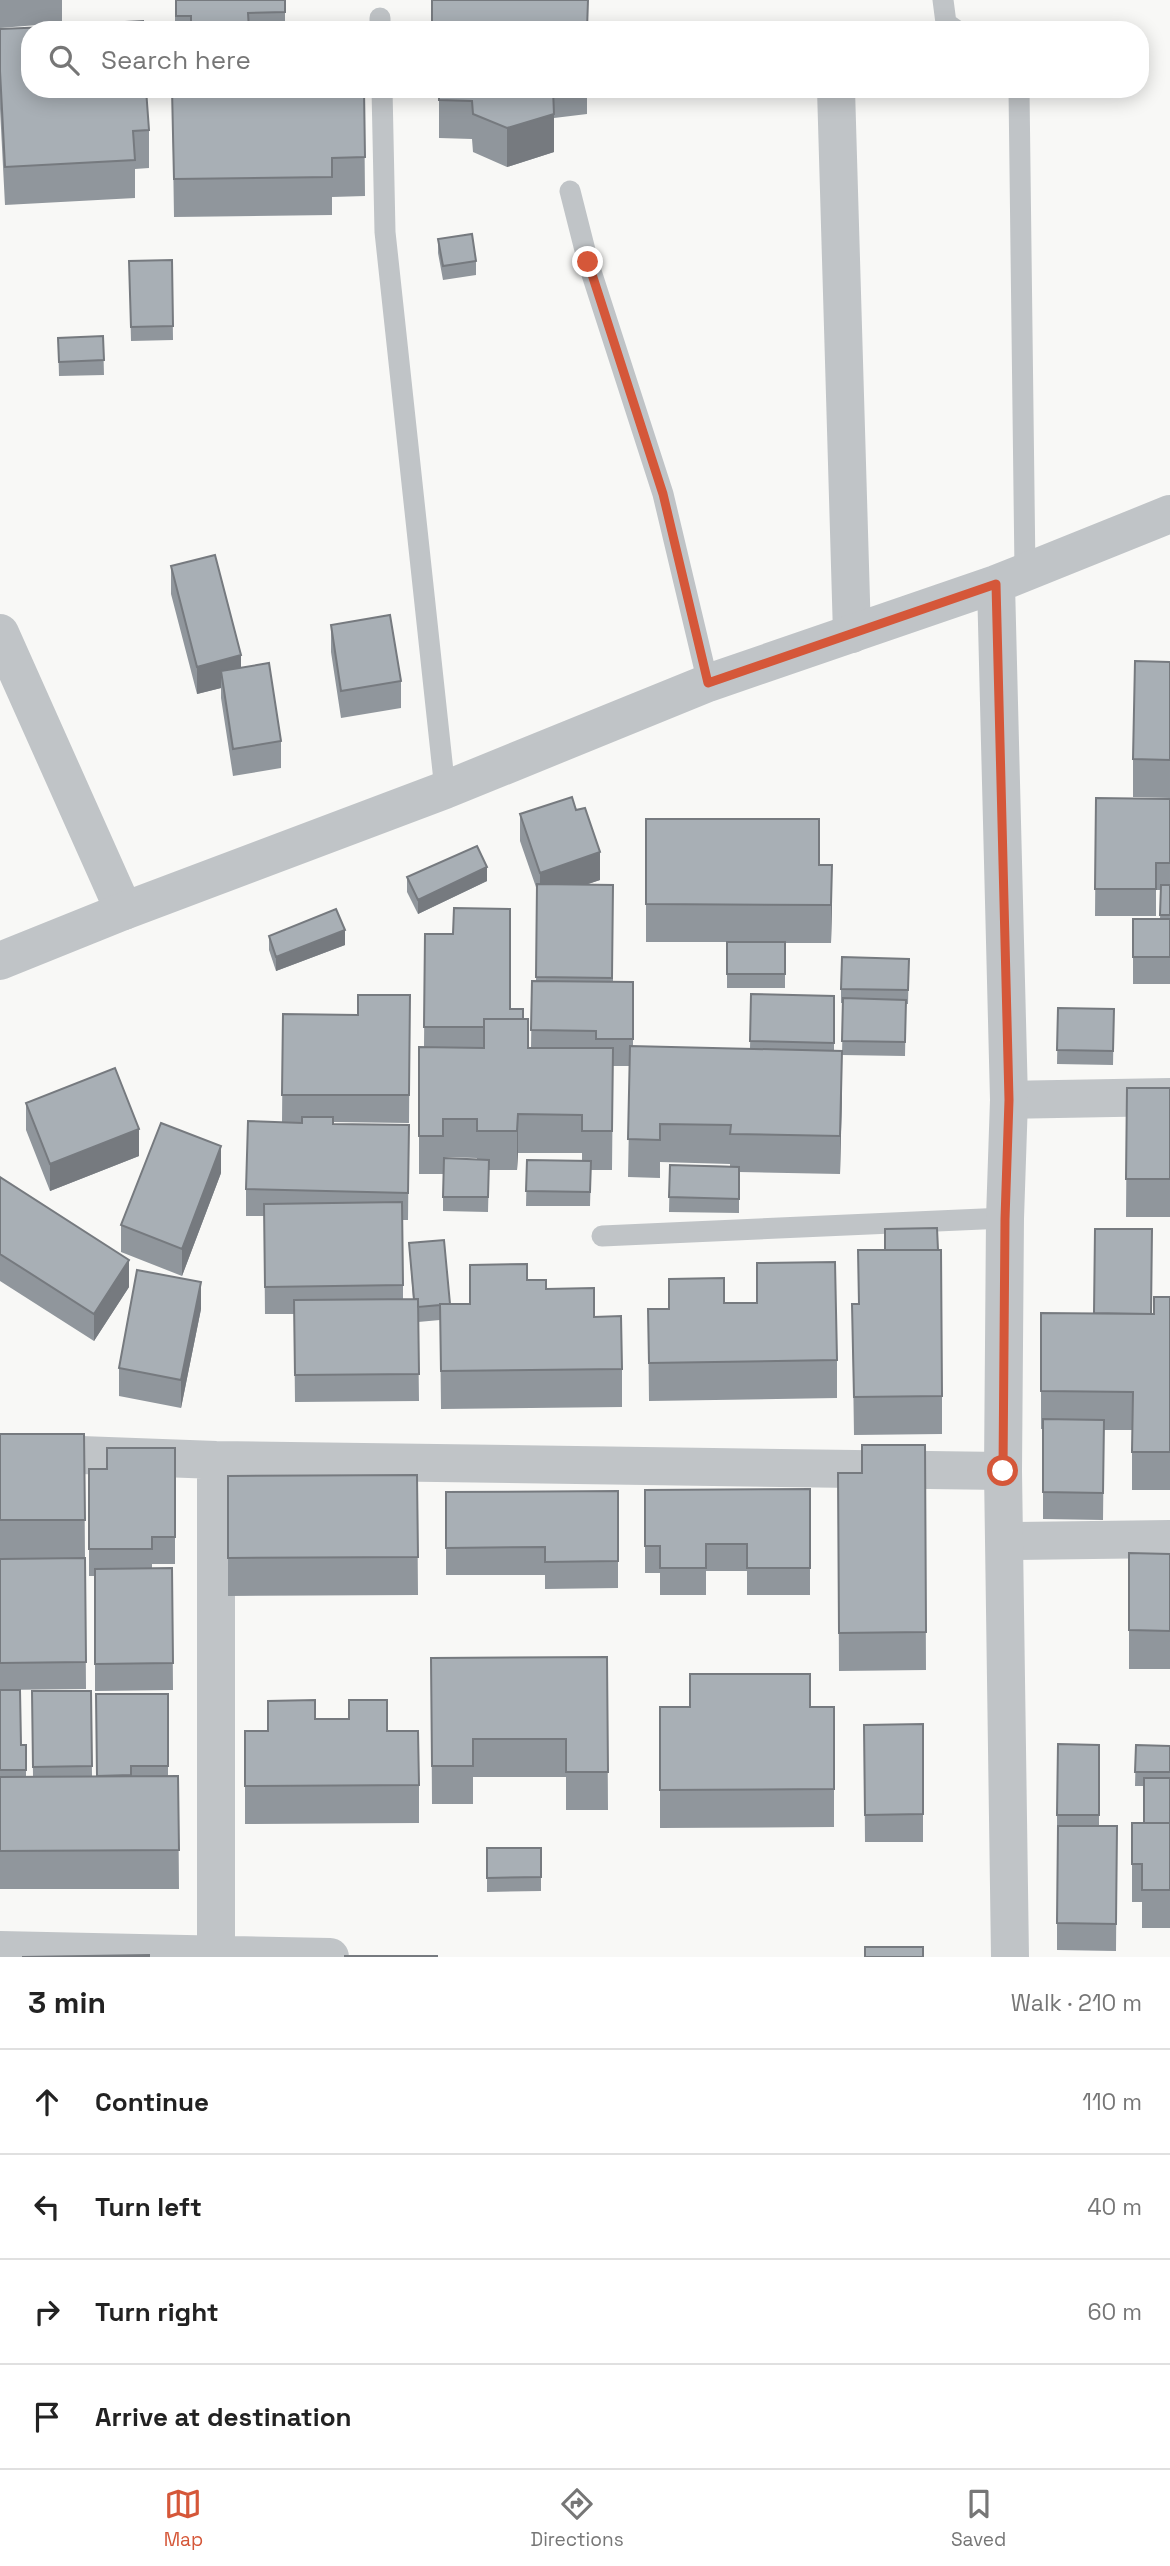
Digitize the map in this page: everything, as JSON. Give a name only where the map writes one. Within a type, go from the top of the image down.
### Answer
[{"type":"street","points":[[836,98],[852,634]]},
{"type":"street","points":[[0,961],[124,911],[445,790],[708,683],[1010,578],[1170,514]]},
{"type":"street","points":[[1010,578],[1009,1100],[1003,1471],[1010,1957]]},
{"type":"street","points":[[0,633],[124,911]]},
{"type":"street","points":[[1009,1100],[1170,1097]]},
{"type":"street","points":[[0,1452],[216,1460],[1003,1471]]},
{"type":"street","points":[[216,1460],[216,1956]]},
{"type":"street","points":[[1006,1541],[1170,1539]]},
{"type":"street","points":[[0,1950],[330,1957]]},
{"type":"lane","points":[[943,0],[946,21]]},
{"type":"lane","points":[[382,98],[385,232],[445,790]]},
{"type":"lane","points":[[1010,578],[1019,98]]},
{"type":"lane","points":[[569,191],[588,262],[663,494],[708,683]]},
{"type":"lane","points":[[602,1236],[1005,1219]]},
{"type":"building","points":[[176,0],[285,0],[285,12],[248,13],[248,21],[191,21],[191,16],[176,16]]},
{"type":"building","points":[[432,0],[588,0],[587,21],[432,21]]},
{"type":"building","points":[[21,28],[21,98],[147,98],[149,130],[133,131],[135,160],[5,167],[0,29]]},
{"type":"building","points":[[172,98],[364,98],[365,157],[332,158],[332,177],[174,179]]},
{"type":"building","points":[[553,98],[554,114],[507,128],[473,114],[472,101],[439,100]]},
{"type":"building","points":[[472,234],[476,261],[443,266],[438,239]]},
{"type":"building","points":[[172,260],[173,326],[131,327],[129,261]]},
{"type":"building","points":[[103,336],[104,360],[59,362],[58,338]]},
{"type":"building","points":[[215,555],[241,655],[197,667],[171,566]]},
{"type":"building","points":[[390,615],[401,681],[341,691],[331,625]]},
{"type":"building","points":[[1135,661],[1170,662],[1170,760],[1133,759]]},
{"type":"building","points":[[269,663],[281,741],[233,749],[221,671]]},
{"type":"building","points":[[572,797],[576,810],[585,808],[600,852],[540,873],[520,814]]},
{"type":"building","points":[[1096,798],[1170,799],[1170,863],[1156,863],[1156,889],[1095,889]]},
{"type":"building","points":[[646,819],[819,819],[819,865],[832,865],[831,905],[646,904]]},
{"type":"building","points":[[477,846],[487,867],[418,900],[407,877]]},
{"type":"building","points":[[537,884],[613,885],[612,978],[536,977]]},
{"type":"building","points":[[1161,885],[1170,885],[1170,915],[1160,915]]},
{"type":"building","points":[[454,908],[510,909],[510,1009],[523,1009],[523,1019],[484,1019],[484,1027],[424,1027],[425,934],[453,934]]},
{"type":"building","points":[[336,909],[345,930],[276,957],[269,936]]},
{"type":"building","points":[[1133,919],[1170,919],[1170,957],[1133,957]]},
{"type":"building","points":[[727,942],[785,942],[785,974],[727,974]]},
{"type":"building","points":[[842,957],[909,959],[908,990],[841,989]]},
{"type":"building","points":[[532,981],[633,982],[633,1039],[596,1039],[596,1031],[531,1030]]},
{"type":"building","points":[[751,994],[834,996],[834,1043],[750,1041]]},
{"type":"building","points":[[358,995],[410,995],[409,1095],[282,1095],[283,1014],[358,1015]]},
{"type":"building","points":[[843,998],[906,1000],[905,1042],[842,1041]]},
{"type":"building","points":[[1058,1008],[1114,1009],[1113,1051],[1057,1050]]},
{"type":"building","points":[[484,1019],[528,1019],[528,1048],[613,1048],[612,1131],[582,1131],[582,1115],[518,1114],[517,1131],[477,1131],[477,1119],[443,1119],[443,1136],[419,1136],[419,1047],[484,1048]]},
{"type":"building","points":[[630,1046],[842,1051],[840,1136],[730,1134],[731,1125],[660,1124],[660,1140],[628,1139]]},
{"type":"building","points":[[115,1068],[139,1129],[50,1164],[26,1103]]},
{"type":"building","points":[[1127,1088],[1170,1088],[1170,1179],[1126,1179]]},
{"type":"building","points":[[302,1117],[333,1117],[333,1124],[409,1125],[408,1193],[246,1189],[248,1121],[302,1123]]},
{"type":"building","points":[[161,1123],[221,1146],[182,1249],[121,1225]]},
{"type":"building","points":[[444,1158],[489,1160],[488,1197],[443,1197]]},
{"type":"building","points":[[527,1160],[591,1161],[590,1192],[526,1191]]},
{"type":"building","points":[[670,1165],[739,1167],[739,1199],[669,1197]]},
{"type":"building","points":[[0,1177],[129,1260],[94,1314],[0,1254]]},
{"type":"building","points":[[402,1202],[403,1285],[265,1287],[264,1204]]},
{"type":"building","points":[[937,1228],[938,1250],[885,1250],[885,1229]]},
{"type":"building","points":[[1095,1229],[1152,1229],[1151,1314],[1094,1313]]},
{"type":"building","points":[[444,1240],[450,1304],[418,1307],[418,1299],[414,1299],[409,1243]]},
{"type":"building","points":[[858,1250],[941,1250],[942,1396],[854,1397],[852,1304],[859,1304]]},
{"type":"building","points":[[835,1262],[837,1360],[649,1363],[648,1309],[669,1309],[669,1279],[724,1278],[724,1303],[757,1303],[757,1263]]},
{"type":"building","points":[[527,1264],[527,1280],[546,1280],[546,1289],[594,1288],[594,1317],[621,1316],[622,1369],[441,1371],[440,1304],[470,1304],[470,1265]]},
{"type":"building","points":[[137,1270],[201,1282],[181,1380],[119,1368]]},
{"type":"building","points":[[1154,1297],[1170,1297],[1170,1452],[1132,1452],[1133,1392],[1041,1391],[1041,1313],[1154,1314]]},
{"type":"building","points":[[418,1299],[419,1374],[295,1375],[294,1300]]},
{"type":"building","points":[[1043,1419],[1104,1420],[1103,1493],[1043,1492]]},
{"type":"building","points":[[0,1434],[84,1434],[85,1520],[0,1520]]},
{"type":"building","points":[[862,1445],[925,1445],[926,1632],[839,1633],[838,1473],[862,1473]]},
{"type":"building","points":[[107,1448],[175,1448],[175,1537],[152,1537],[152,1549],[89,1549],[89,1469],[107,1469]]},
{"type":"building","points":[[417,1475],[418,1557],[228,1558],[228,1476]]},
{"type":"building","points":[[810,1489],[810,1568],[747,1568],[747,1544],[706,1544],[706,1568],[660,1568],[660,1546],[645,1546],[645,1490]]},
{"type":"building","points":[[618,1491],[618,1561],[545,1562],[545,1547],[446,1548],[446,1492]]},
{"type":"building","points":[[1129,1553],[1170,1554],[1170,1631],[1129,1630]]},
{"type":"building","points":[[85,1558],[86,1662],[0,1663],[0,1559]]},
{"type":"building","points":[[172,1568],[173,1663],[95,1664],[95,1569]]},
{"type":"building","points":[[607,1657],[608,1772],[566,1772],[566,1739],[473,1739],[473,1766],[432,1766],[431,1658]]},
{"type":"building","points":[[690,1674],[810,1674],[810,1707],[834,1707],[834,1789],[660,1790],[660,1707],[690,1707]]},
{"type":"building","points":[[0,1690],[20,1690],[21,1745],[26,1745],[26,1770],[0,1770]]},
{"type":"building","points":[[32,1691],[91,1691],[92,1766],[33,1767]]},
{"type":"building","points":[[96,1694],[168,1694],[168,1766],[131,1766],[131,1775],[97,1776]]},
{"type":"building","points":[[315,1700],[315,1719],[349,1719],[349,1700],[387,1700],[387,1731],[418,1731],[419,1785],[245,1786],[245,1731],[268,1731],[268,1701]]},
{"type":"building","points":[[923,1724],[923,1814],[865,1815],[864,1725]]},
{"type":"building","points":[[1058,1744],[1099,1745],[1099,1815],[1057,1815]]},
{"type":"building","points":[[1136,1745],[1170,1746],[1170,1772],[1135,1772]]},
{"type":"building","points":[[178,1776],[179,1850],[0,1851],[0,1777]]},
{"type":"building","points":[[1144,1778],[1170,1778],[1170,1823],[1144,1823]]},
{"type":"building","points":[[1132,1823],[1170,1823],[1170,1890],[1142,1890],[1142,1864],[1132,1864]]},
{"type":"building","points":[[1058,1826],[1117,1826],[1116,1924],[1057,1923]]},
{"type":"building","points":[[487,1848],[541,1848],[541,1877],[487,1878]]},
{"type":"building","points":[[865,1947],[923,1947],[923,1957],[865,1957]]},
{"type":"building","points":[[149,1955],[149,1957],[22,1957]]},
{"type":"building","points":[[437,1956],[437,1957],[345,1957]]},
{"type":"route","points":[[588,262],[663,494],[708,683],[996,584],[1009,1100],[1003,1471]]}]
